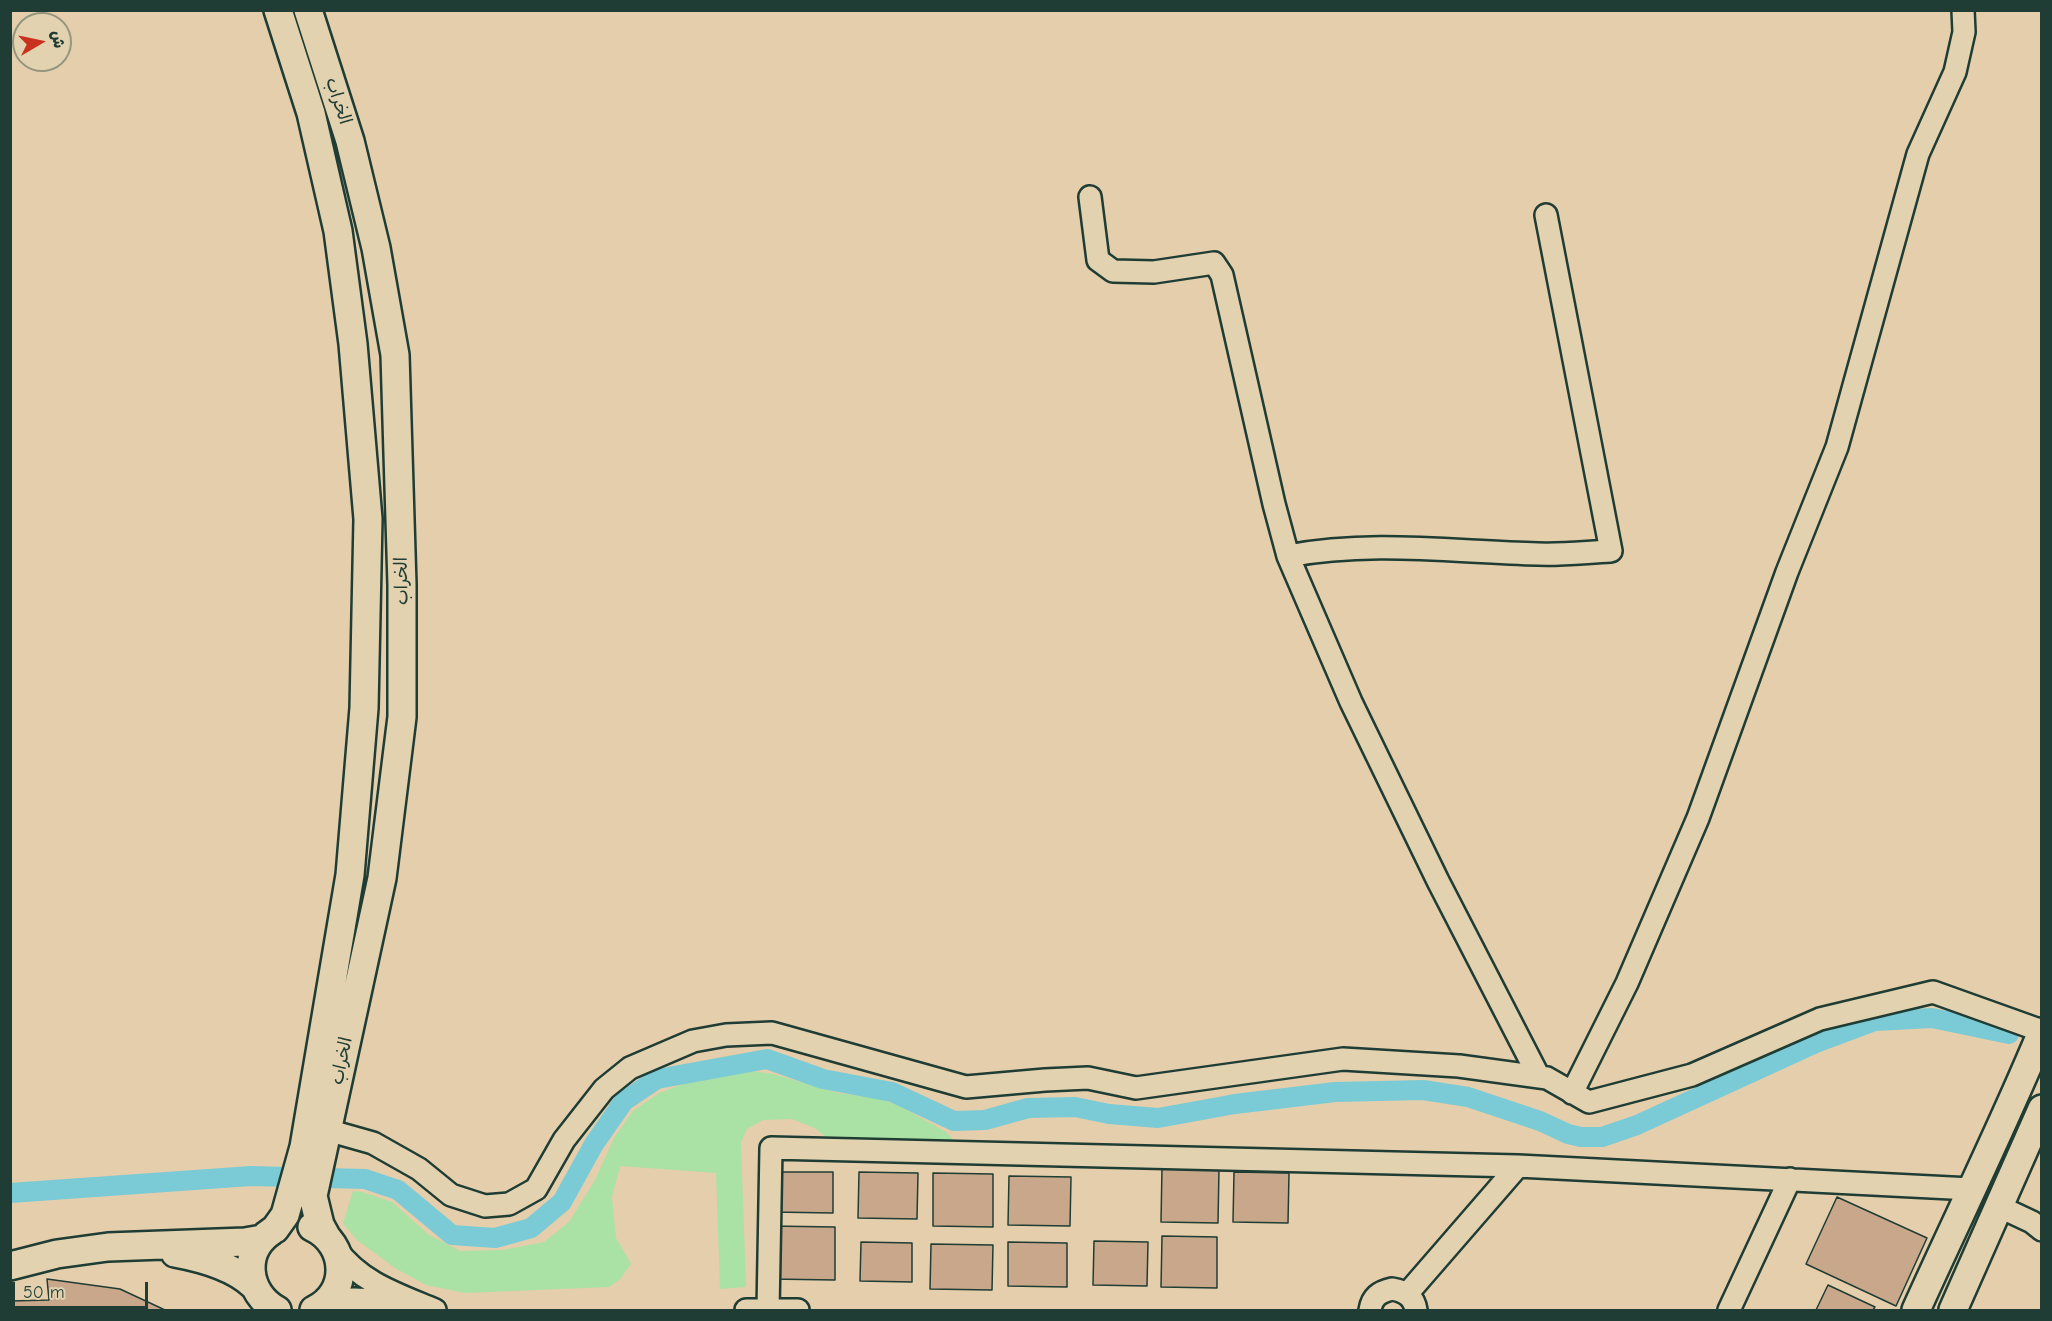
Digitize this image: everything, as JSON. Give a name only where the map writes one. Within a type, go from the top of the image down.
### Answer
[{"type":"main road","points":[[253,1285],[251,1264],[253,1255],[303,1194],[318,1144],[351,875],[364,708],[368,519],[353,344],[338,231],[311,113],[278,10]]},
{"type":"main road","name":"الخراب","points":[[308,10],[350,141],[376,248],[395,356],[402,585],[402,717],[382,878],[318,1144]]},
{"type":"main road","points":[[1917,1311],[2012,1103],[2042,1031]]},
{"type":"main road","points":[[1953,1311],[2042,1109]]},
{"type":"main road","points":[[303,1194],[339,1257],[340,1273],[336,1289],[320,1308]]},
{"type":"main road","points":[[10,1266],[57,1254],[108,1247],[245,1242],[292,1224],[310,1227],[331,1242]]},
{"type":"main road","points":[[141,1246],[193,1256],[232,1270],[244,1276],[266,1304],[277,1311]]},
{"type":"street","points":[[1572,1093],[1628,983],[1698,818],[1783,583],[1837,447],[1918,154],[1955,72],[1964,32],[1963,10]]},
{"type":"street","points":[[1090,197],[1098,260],[1113,271],[1154,272],[1214,263],[1222,274],[1288,556],[1356,712],[1443,891],[1539,1077]]},
{"type":"street","points":[[1288,556],[1324,549],[1392,546],[1540,554],[1611,551],[1546,215]]},
{"type":"street","points":[[318,1144],[373,1143],[419,1169],[451,1195],[485,1206],[509,1204],[536,1189],[564,1140],[604,1089],[630,1068],[693,1041],[726,1035],[772,1034],[966,1087],[1088,1078],[1136,1088],[1343,1059],[1459,1066],[1547,1078],[1589,1102],[1692,1075],[1820,1019],[1933,992],[2042,1031]]},
{"type":"street","points":[[768,1310],[771,1148],[1518,1166],[1971,1189]]},
{"type":"street","points":[[1351,1311],[1371,1306],[1377,1295],[1392,1289],[1411,1302],[1518,1166]]},
{"type":"street","points":[[1729,1311],[1790,1179]]},
{"type":"street","points":[[2000,1207],[2032,1222],[2042,1230]]},
{"type":"street","points":[[331,1242],[347,1263],[361,1275],[384,1289],[435,1311]]},
{"type":"street","points":[[320,1308],[349,1298],[369,1299],[428,1311]]},
{"type":"street","points":[[746,1311],[798,1311]]},
{"type":"green space","points":[[742,1070],[773,1074],[838,1093],[879,1098],[903,1108],[946,1132],[954,1140],[950,1146],[834,1144],[815,1128],[792,1119],[763,1120],[747,1129],[741,1142],[746,1287],[720,1289],[716,1173],[620,1166],[612,1197],[616,1238],[631,1264],[620,1279],[609,1287],[465,1293],[426,1285],[395,1268],[357,1240],[343,1223],[353,1191],[392,1202],[429,1235],[460,1251],[502,1250],[544,1242],[569,1222],[595,1180],[614,1138],[633,1111],[659,1093],[703,1077]]},
{"type":"building","points":[[1162,1167],[1219,1168],[1218,1223],[1161,1222]]},
{"type":"building","points":[[772,1172],[833,1172],[833,1213],[772,1212]]},
{"type":"building","points":[[859,1172],[918,1173],[917,1219],[858,1218]]},
{"type":"building","points":[[1234,1172],[1289,1173],[1288,1223],[1233,1222]]},
{"type":"building","points":[[933,1173],[993,1174],[993,1227],[933,1226]]},
{"type":"building","points":[[1009,1176],[1071,1177],[1070,1226],[1008,1225]]},
{"type":"building","points":[[1837,1197],[1927,1238],[1896,1306],[1806,1264]]},
{"type":"building","points":[[771,1226],[835,1227],[835,1280],[770,1279]]},
{"type":"building","points":[[1162,1236],[1217,1237],[1217,1288],[1161,1287]]},
{"type":"building","points":[[1094,1241],[1148,1242],[1147,1286],[1093,1285]]},
{"type":"building","points":[[861,1242],[912,1243],[912,1282],[860,1281]]},
{"type":"building","points":[[1008,1242],[1067,1243],[1067,1287],[1008,1286]]},
{"type":"building","points":[[931,1244],[993,1245],[992,1290],[930,1289]]},
{"type":"building","points":[[47,1279],[120,1289],[165,1310],[10,1310],[10,1301],[49,1300]]},
{"type":"building","points":[[1828,1285],[1875,1307],[1873,1310],[1816,1310]]},
{"type":"waterway","points":[[10,1193],[251,1176],[365,1179],[398,1190],[452,1235],[495,1238],[531,1228],[562,1202],[594,1144],[624,1101],[657,1079],[767,1059],[823,1079],[892,1092],[954,1121],[985,1120],[1028,1108],[1075,1107],[1109,1114],[1158,1118],[1235,1104],[1335,1092],[1423,1090],[1468,1097],[1540,1121],[1568,1134],[1581,1137],[1602,1137],[1637,1125],[1816,1043],[1875,1021],[1932,1018],[2009,1034]]}]
